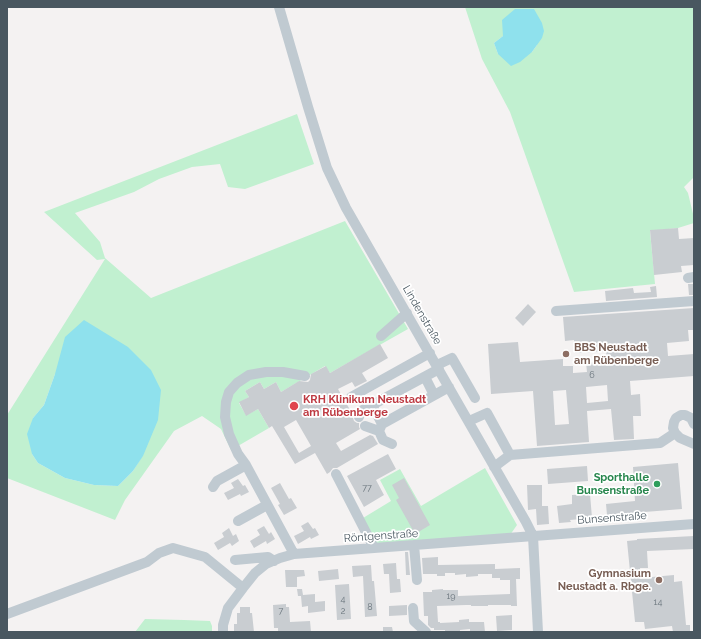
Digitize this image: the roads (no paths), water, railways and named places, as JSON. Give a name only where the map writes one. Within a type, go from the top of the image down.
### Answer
[{"type":"street","name":"Lindenstraße","points":[[279,7],[327,168],[346,208],[469,421],[533,536],[538,632]]},
{"type":"street","points":[[556,311],[694,301]]},
{"type":"street","points":[[381,336],[407,313]]},
{"type":"street","points":[[352,397],[430,353]]},
{"type":"street","points":[[359,417],[361,411],[425,376],[452,358],[475,398]]},
{"type":"street","points":[[294,554],[246,465],[238,454],[229,434],[225,417],[226,402],[229,392],[237,383],[249,375],[266,372],[283,372],[305,376]]},
{"type":"street","points":[[425,376],[434,395]]},
{"type":"street","points":[[365,426],[380,427],[449,387]]},
{"type":"street","points":[[372,405],[383,440],[392,444]]},
{"type":"street","points":[[469,421],[487,413],[510,455]]},
{"type":"street","points":[[694,424],[691,418],[681,415],[676,418],[673,428],[675,434],[680,438],[694,444]]},
{"type":"street","points":[[494,467],[510,455],[660,443],[675,434]]},
{"type":"street","points":[[213,487],[217,481],[246,465]]},
{"type":"street","points":[[336,474],[374,548]]},
{"type":"street","points":[[238,521],[267,505]]},
{"type":"street","name":"Bunsenstraße","points":[[533,536],[694,524]]},
{"type":"street","name":"Röntgenstraße","points":[[223,632],[223,625],[228,608],[243,588],[255,573],[266,564],[280,558],[294,554],[533,536]]},
{"type":"street","points":[[414,545],[417,580]]},
{"type":"street","points":[[7,614],[147,562],[158,553],[174,548],[205,557],[243,588]]},
{"type":"street","points":[[235,560],[268,558],[274,561]]},
{"type":"street","points":[[413,608],[414,621],[426,632]]},
{"type":"water","points":[[515,9],[534,9],[542,23],[544,31],[542,38],[532,52],[520,62],[511,66],[498,54],[494,43],[503,36],[502,20]]},
{"type":"water","points":[[84,320],[128,347],[151,370],[161,390],[158,420],[143,456],[133,471],[118,486],[94,485],[65,478],[38,463],[32,454],[27,434],[33,418],[44,405],[55,374],[65,337]]},
{"type":"place","name":"BBS Neustadt am Rübenberge","points":[[566,354]]},
{"type":"place","name":"KRH Klinikum Neustadt am Rübenberge","points":[[294,406]]},
{"type":"place","name":"Sporthalle Bunsenstraße","points":[[657,484]]},
{"type":"place","name":"Gymnasium Neustadt a. Rbge.","points":[[659,580]]}]
